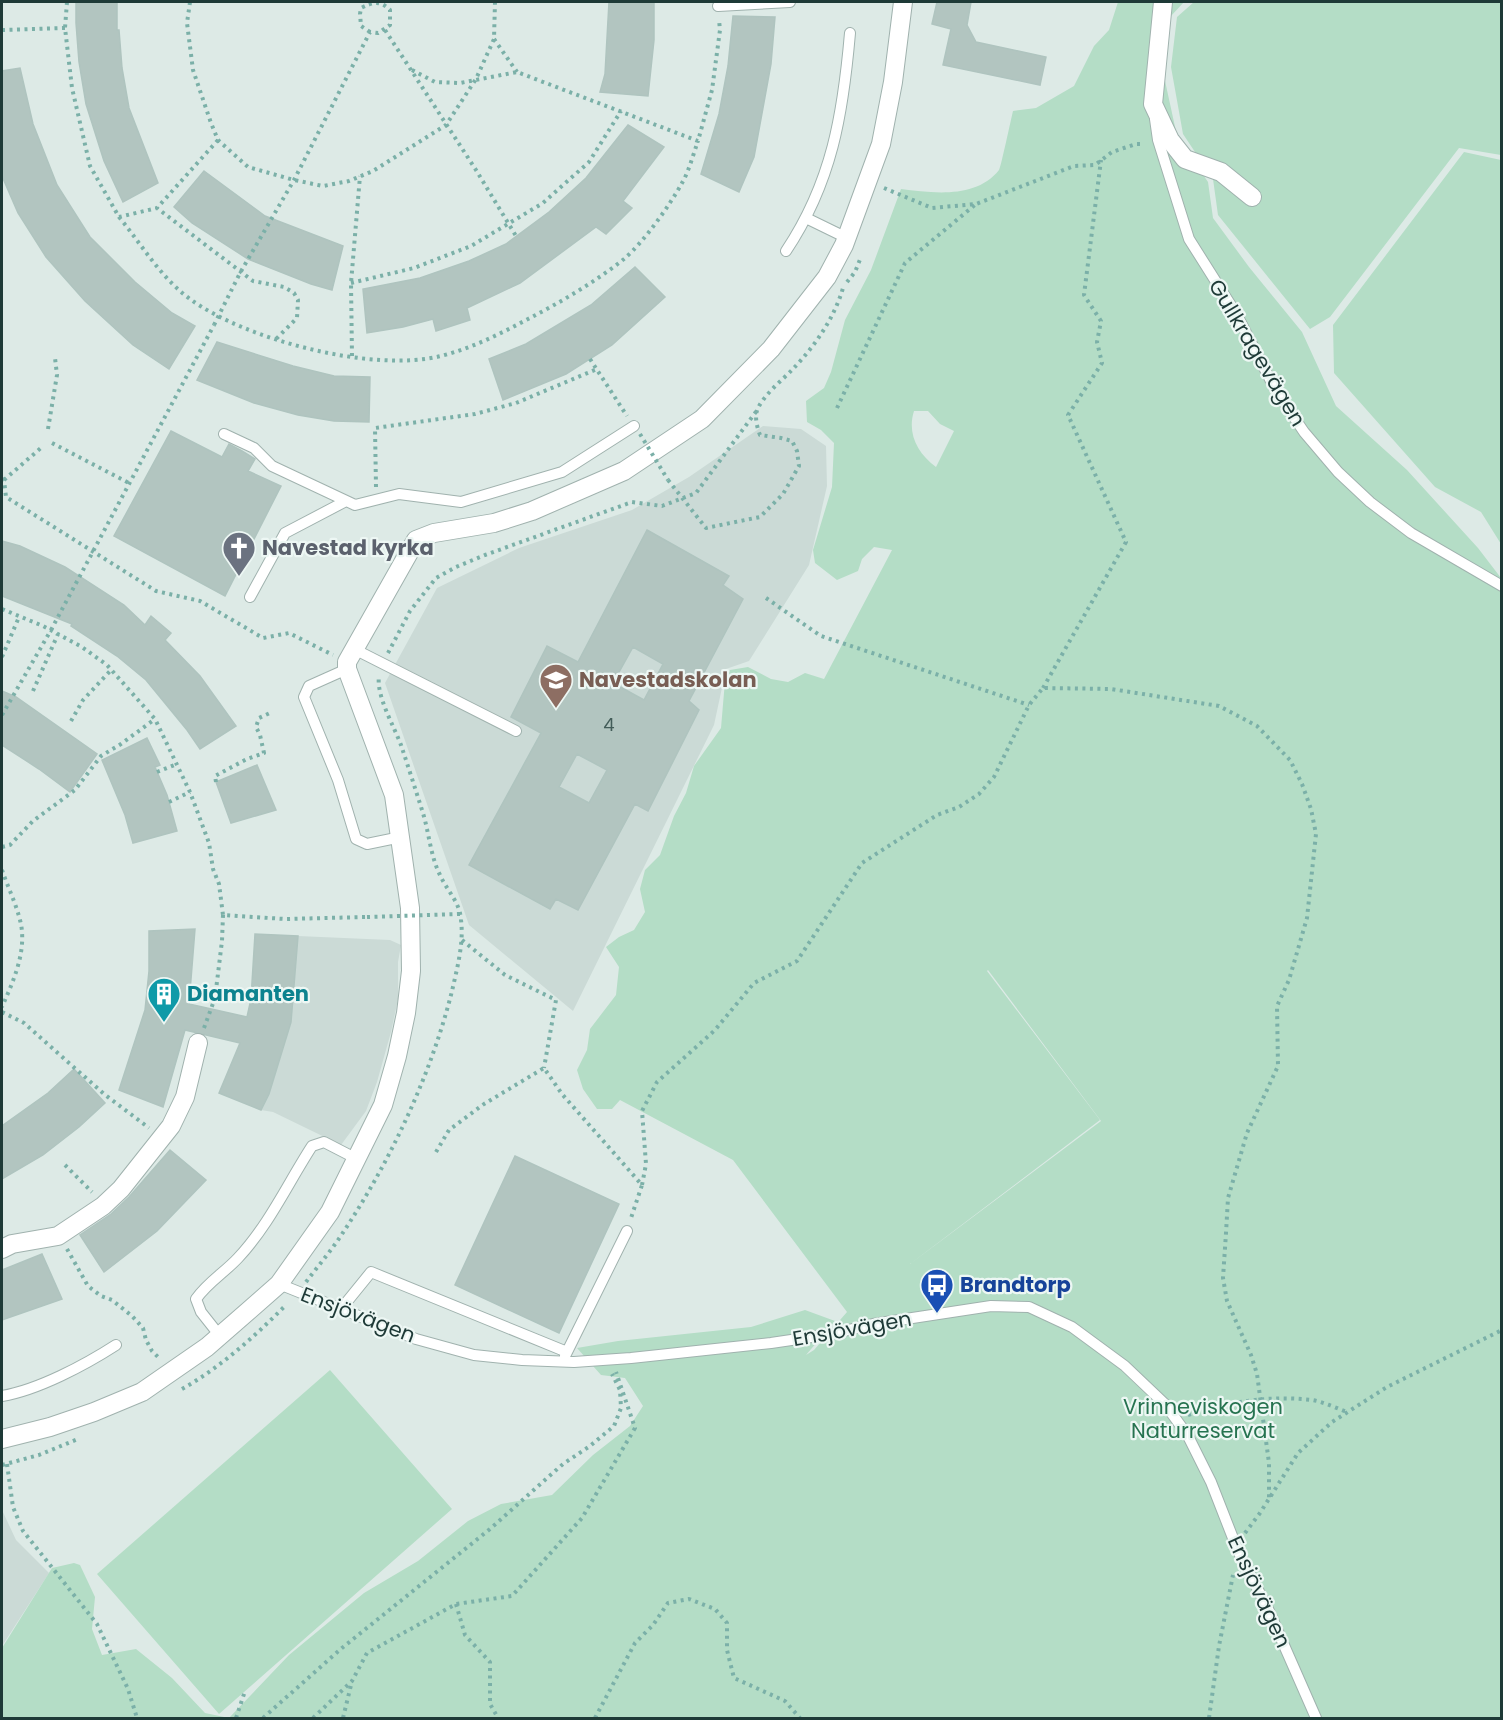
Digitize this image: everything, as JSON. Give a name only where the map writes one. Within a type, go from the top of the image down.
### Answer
[{"type":"street","points":[[2,1439],[50,1427],[94,1412],[142,1392],[170,1374],[220,1336],[279,1284],[330,1212],[383,1105],[406,1013],[411,971],[411,924],[394,795],[350,660],[416,540],[434,533],[494,524],[532,511],[615,475],[702,419],[771,350],[801,313],[826,277],[844,245],[880,144],[893,82],[903,2]]},
{"type":"street","name":"Gullkragevägen","points":[[1163,2],[1154,104],[1170,140],[1185,159],[1221,172],[1252,197]]},
{"type":"street","points":[[2,1249],[12,1244],[58,1236],[103,1206],[121,1188],[171,1126],[184,1097],[198,1043]]},
{"type":"lane","points":[[718,6],[790,2]]},
{"type":"lane","points":[[786,251],[806,218],[827,168],[836,139],[845,95],[850,33]]},
{"type":"lane","name":"Gullkragevägen","points":[[1154,104],[1158,140],[1189,239],[1237,315],[1275,389],[1304,432],[1338,472],[1370,502],[1411,533],[1502,586]]},
{"type":"lane","points":[[806,218],[844,245]]},
{"type":"lane","points":[[224,434],[254,448],[272,466],[355,505],[399,494],[461,502],[562,472],[637,430]]},
{"type":"lane","points":[[250,597],[285,533],[346,501]]},
{"type":"lane","points":[[401,837],[368,844],[356,839],[338,780],[304,697],[309,686],[350,660],[516,731]]},
{"type":"lane","points":[[220,1336],[201,1312],[196,1299],[205,1286],[238,1258],[271,1215],[312,1146],[324,1142],[357,1159]]},
{"type":"lane","points":[[341,1309],[371,1272],[564,1357],[627,1231]]},
{"type":"lane","name":"Ensjövägen","points":[[279,1284],[416,1339],[474,1355],[608,1360],[771,1343],[832,1334],[873,1324],[992,1306],[1029,1307],[1072,1327],[1125,1366],[1165,1404],[1188,1436],[1211,1482],[1238,1551],[1269,1611],[1317,1719]]},
{"type":"lane","points":[[2,1396],[55,1377],[92,1360],[116,1345]]},
{"type":"path","points":[[67,2],[65,28],[72,88],[90,166],[119,217],[168,280],[190,299],[218,316],[276,339],[298,347],[387,362],[440,356],[487,341],[557,304],[626,258],[658,220],[683,182],[698,141],[712,90],[720,30],[718,6]]},
{"type":"path","points":[[190,2],[187,23],[193,70],[218,140],[248,167],[323,186],[349,181],[373,171],[446,126],[476,79],[494,39],[495,2]]},
{"type":"path","points":[[357,2],[361,8],[361,26],[370,32],[378,33],[390,25],[392,19],[390,10],[385,3],[374,2],[361,8]]},
{"type":"path","points":[[2,30],[65,28]]},
{"type":"path","points":[[385,30],[516,236]]},
{"type":"path","points":[[2,715],[51,630],[240,273],[294,180],[370,32]]},
{"type":"path","points":[[494,39],[518,72]]},
{"type":"path","points":[[412,70],[435,82],[460,83],[518,72],[698,141]]},
{"type":"path","points":[[351,283],[414,268],[471,246],[543,203],[588,162],[621,111]]},
{"type":"path","points":[[119,217],[157,208],[218,140]]},
{"type":"path","points":[[883,188],[932,208],[976,204],[1074,166],[1095,165],[1112,152],[1136,144],[1145,144],[1152,148]]},
{"type":"path","points":[[627,1231],[642,1185],[646,1164],[642,1111],[657,1082],[715,1030],[754,983],[797,961],[862,863],[937,815],[959,807],[979,794],[994,777],[1029,705],[1043,688],[1126,542],[1068,416],[1102,363],[1097,342],[1101,321],[1084,295],[1101,160]]},
{"type":"path","points":[[352,356],[351,283],[360,176]]},
{"type":"path","points":[[837,408],[905,263],[976,204]]},
{"type":"path","points":[[157,208],[240,273],[253,281],[284,287],[294,293],[298,300],[297,318],[276,339]]},
{"type":"path","points":[[590,359],[668,480],[706,528],[760,517],[783,494],[799,466],[792,441],[760,435],[756,426],[758,409],[822,331],[837,306],[843,287],[844,245]]},
{"type":"path","points":[[48,429],[57,375],[55,358]]},
{"type":"path","points":[[376,500],[375,428],[475,414],[516,402],[597,369]]},
{"type":"path","points":[[52,443],[129,483]]},
{"type":"path","points":[[42,447],[3,480],[6,497],[156,591],[200,601],[263,638],[289,633],[350,660]]},
{"type":"path","points":[[766,597],[821,636],[1029,705]]},
{"type":"path","points":[[2,609],[51,630],[82,647],[111,670],[155,719],[190,792],[209,843],[213,869],[219,884],[223,915],[215,998],[198,1043]]},
{"type":"path","points":[[2,657],[19,617]]},
{"type":"path","points":[[33,691],[58,634]]},
{"type":"path","points":[[71,721],[83,700],[111,670]]},
{"type":"path","points":[[1043,688],[1111,689],[1219,706],[1257,726],[1290,760],[1311,809],[1316,834],[1307,918],[1289,980],[1277,1006],[1278,1066],[1247,1133],[1228,1198],[1223,1278],[1227,1301],[1257,1374],[1269,1463],[1269,1500]]},
{"type":"path","points":[[216,782],[215,776],[264,753],[256,727],[259,718],[272,712]]},
{"type":"path","points":[[2,847],[10,845],[33,821],[75,790],[101,756],[155,719]]},
{"type":"path","points":[[157,772],[177,764]]},
{"type":"path","points":[[169,802],[190,792]]},
{"type":"path","points":[[2,870],[22,931],[21,954],[16,975],[2,1007]]},
{"type":"path","points":[[223,915],[285,920],[460,914]]},
{"type":"path","points":[[461,940],[505,975],[556,1000],[544,1068],[562,1094],[642,1185]]},
{"type":"path","points":[[2,1012],[24,1023],[104,1094],[161,1138]]},
{"type":"path","points":[[436,1152],[449,1130],[484,1104],[544,1068]]},
{"type":"path","points":[[65,1165],[103,1206]]},
{"type":"path","points":[[58,1236],[88,1286],[101,1296],[112,1300],[132,1316],[143,1328],[152,1351],[170,1374]]},
{"type":"path","points":[[1209,1719],[1219,1646],[1238,1551],[1244,1535],[1298,1453],[1332,1422],[1387,1388],[1502,1330]]},
{"type":"path","points":[[343,1719],[352,1681],[367,1653],[456,1604],[512,1596],[582,1518],[635,1428],[608,1360]]},
{"type":"path","points":[[263,1719],[342,1648],[490,1529],[549,1476],[614,1426],[621,1408],[620,1390],[608,1360]]},
{"type":"path","points":[[1176,1419],[1222,1404],[1259,1398],[1314,1400],[1348,1413]]},
{"type":"path","points":[[7,1464],[13,1507],[23,1531],[98,1624],[128,1689],[137,1719]]},
{"type":"path","points":[[595,1719],[635,1643],[653,1625],[669,1603],[688,1599],[715,1609],[727,1623],[727,1650],[734,1678],[784,1701],[800,1719]]},
{"type":"path","points":[[456,1604],[465,1635],[490,1662],[490,1704],[498,1719]]},
{"type":"path","points":[[313,1719],[352,1681]]},
{"type":"path","points":[[236,1719],[245,1691]]},
{"type":"shaded area","name":"Navestadskolan","points":[[763,426],[801,429],[826,446],[827,486],[809,565],[749,661],[726,669],[714,725],[573,1011],[469,925],[385,683],[437,588],[519,548],[632,510],[689,477]]},
{"type":"shaded area","points":[[298,936],[390,940],[401,945],[398,962],[398,999],[377,1082],[366,1111],[341,1145],[273,1112],[261,1110],[269,1094],[291,1022]]},
{"type":"shaded area","points":[[2,1510],[16,1540],[49,1573],[2,1646]]},
{"type":"green space","name":"Vrinneviskogen Naturreservat","points":[[1118,2],[1184,2],[1171,16],[1162,67],[1177,136],[1208,182],[1213,218],[1302,332],[1336,406],[1407,470],[1478,548],[1501,578],[1501,1718],[229,1718],[289,1655],[364,1593],[418,1561],[468,1521],[501,1504],[552,1495],[593,1455],[630,1426],[643,1406],[625,1378],[601,1375],[577,1348],[618,1341],[751,1327],[805,1310],[835,1321],[806,1355],[814,1350],[847,1312],[733,1160],[620,1100],[612,1109],[597,1109],[583,1089],[577,1070],[587,1050],[590,1029],[616,995],[619,967],[606,947],[619,937],[634,930],[645,912],[640,889],[645,870],[660,855],[674,816],[686,793],[694,766],[721,728],[725,681],[730,670],[748,667],[771,679],[788,682],[805,673],[824,679],[892,550],[874,547],[862,559],[858,571],[837,580],[815,563],[813,550],[832,487],[834,443],[821,430],[807,422],[806,401],[824,388],[831,372],[845,320],[871,270],[901,189],[953,192],[978,186],[989,179],[999,170],[1013,111],[1036,108],[1074,86],[1094,46],[1109,30]],"holes":[[[914,411],[928,411],[940,424],[954,431],[936,467],[915,442],[912,427]],[[988,970],[1101,1121],[910,1264],[1100,1120]]]},
{"type":"green space","points":[[1194,2],[1501,2],[1501,155],[1459,148],[1330,317],[1310,329],[1218,215],[1213,179],[1183,134],[1171,67],[1177,17]]},
{"type":"green space","points":[[1464,152],[1501,160],[1501,544],[1481,512],[1435,487],[1334,373],[1333,325]]},
{"type":"green space","points":[[330,1370],[452,1509],[219,1714],[97,1574]]},
{"type":"green space","points":[[74,1563],[80,1565],[95,1597],[92,1629],[102,1655],[136,1649],[172,1678],[205,1713],[229,1718],[2,1718],[2,1648],[52,1568]]},
{"type":"building","points":[[76,2],[117,2],[117,30],[119,30],[122,68],[129,108],[158,183],[123,202],[104,161],[86,104],[79,62]]},
{"type":"building","points":[[609,2],[654,2],[654,40],[648,96],[600,92],[605,74]]},
{"type":"building","points":[[937,2],[971,2],[967,25],[976,42],[1046,57],[1040,85],[943,65],[951,29],[932,24]]},
{"type":"building","points":[[733,16],[775,17],[771,64],[754,157],[739,192],[701,174],[719,114],[728,66]]},
{"type":"building","points":[[20,68],[33,124],[57,185],[90,237],[135,282],[172,313],[195,326],[169,369],[133,345],[85,301],[46,257],[18,213],[2,176],[2,71]]},
{"type":"building","points":[[628,125],[664,147],[623,201],[632,208],[606,234],[596,227],[520,283],[467,308],[470,320],[436,331],[433,319],[367,333],[363,289],[420,278],[469,261],[506,244],[549,212],[586,178]]},
{"type":"building","points":[[204,171],[265,216],[343,246],[332,290],[248,259],[192,223],[174,207]]},
{"type":"building","points":[[635,267],[665,297],[612,345],[566,374],[503,400],[489,359],[526,344],[591,305]]},
{"type":"building","points":[[217,342],[293,366],[334,376],[370,377],[369,422],[334,421],[298,415],[254,403],[197,380]]},
{"type":"building","points":[[171,431],[222,457],[229,444],[255,459],[248,471],[281,486],[225,596],[114,536]]},
{"type":"building","points":[[647,530],[729,576],[723,585],[743,599],[689,701],[699,710],[648,811],[635,804],[578,910],[556,899],[550,909],[469,865],[541,733],[511,717],[547,646],[578,662]],"holes":[[[633,647],[663,664],[644,700],[613,683]],[[577,754],[607,770],[589,803],[559,787]]]},
{"type":"building","points":[[2,541],[20,546],[65,567],[124,605],[145,625],[151,616],[171,633],[165,640],[200,676],[236,726],[200,749],[146,680],[117,656],[71,626],[72,624],[2,596]]},
{"type":"building","points":[[2,691],[16,697],[97,754],[70,792],[2,745]]},
{"type":"building","points":[[147,738],[160,765],[155,767],[167,795],[177,831],[133,843],[125,815],[102,760]]},
{"type":"building","points":[[257,765],[276,810],[231,823],[216,782]]},
{"type":"building","points":[[195,929],[189,1004],[247,1017],[251,999],[255,934],[298,936],[291,1022],[269,1094],[261,1110],[219,1093],[240,1043],[185,1030],[163,1107],[119,1090],[145,1010],[149,971],[149,931]]},
{"type":"building","points":[[74,1069],[105,1103],[43,1155],[2,1179],[2,1126],[48,1093]]},
{"type":"building","points":[[170,1150],[206,1180],[157,1231],[104,1272],[80,1235],[111,1214],[129,1197]]},
{"type":"building","points":[[515,1156],[619,1204],[559,1333],[455,1285]]},
{"type":"building","points":[[42,1254],[62,1299],[2,1320],[2,1270]]},
{"type":"place","name":"Navestad kyrka","points":[[239,577]]},
{"type":"place","name":"Navestadskolan","points":[[556,709]]},
{"type":"place","name":"Diamanten","points":[[164,1023]]},
{"type":"place","name":"Brandtorp","points":[[937,1314]]}]
